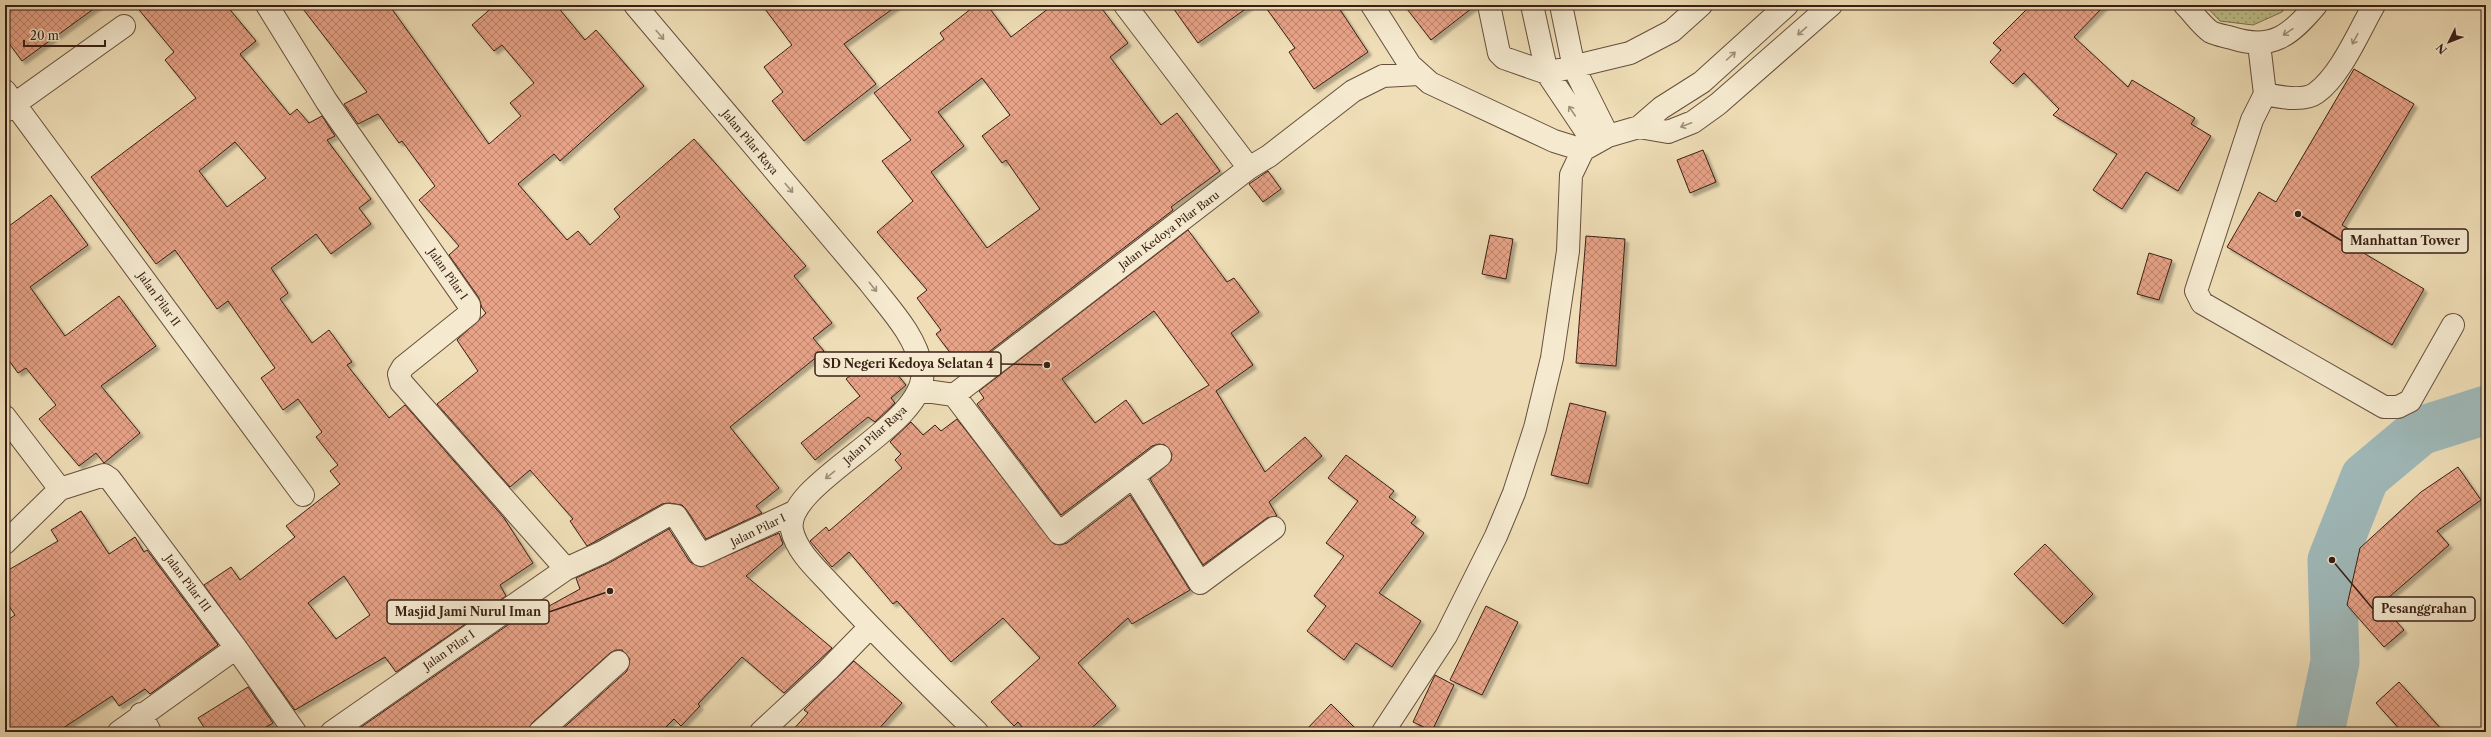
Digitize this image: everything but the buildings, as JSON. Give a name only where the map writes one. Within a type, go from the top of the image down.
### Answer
[{"type":"street","name":"Jalan Pilar I","points":[[267,5],[327,102],[469,305],[469,314],[403,367],[399,374],[401,382],[566,569]]},
{"type":"street","name":"Jalan Pilar Raya","points":[[635,5],[902,324],[916,347],[923,370],[918,390],[905,411],[808,493],[794,512]]},
{"type":"street","points":[[1125,5],[1249,168]]},
{"type":"street","points":[[1372,5],[1410,65],[1430,83],[1554,141],[1595,143],[1639,127],[1661,108],[1702,82],[1787,5]]},
{"type":"street","points":[[1488,5],[1499,53],[1504,58],[1547,73],[1574,68],[1630,53],[1672,31],[1701,5]]},
{"type":"street","points":[[1532,5],[1547,73],[1595,143]]},
{"type":"street","points":[[1561,5],[1574,68],[1595,143]]},
{"type":"street","points":[[1639,127],[1668,132],[1693,122],[1718,104],[1831,5]]},
{"type":"street","points":[[2185,5],[2210,32],[2243,42],[2259,44],[2278,39],[2285,35],[2298,26],[2316,5]]},
{"type":"street","points":[[2265,94],[2287,99],[2316,93],[2342,64],[2374,5]]},
{"type":"street","points":[[8,102],[124,26]]},
{"type":"street","points":[[2259,44],[2265,94],[2252,120],[2196,291],[2202,303],[2384,407],[2398,407],[2410,401],[2453,325]]},
{"type":"street","name":"Jalan Kedoya Pilar Baru","points":[[954,395],[1249,168],[1269,156],[1353,91],[1383,76],[1419,74]]},
{"type":"street","name":"Jalan Pilar II","points":[[8,102],[303,495]]},
{"type":"street","points":[[1382,732],[1446,636],[1496,536],[1514,493],[1535,428],[1552,358],[1568,251],[1571,175],[1595,143]]},
{"type":"street","points":[[918,390],[954,395],[1059,533],[1160,456]]},
{"type":"street","points":[[5,417],[60,489],[5,543]]},
{"type":"street","name":"Jalan Pilar III","points":[[60,489],[95,476],[104,475],[110,479],[236,648],[295,732]]},
{"type":"street","points":[[1133,476],[1200,583],[1274,528]]},
{"type":"street","name":"Jalan Pilar I","points":[[332,732],[566,569],[603,552],[668,515],[676,516],[698,553],[705,555],[794,512]]},
{"type":"street","points":[[794,512],[792,529],[798,544],[870,627],[977,732]]},
{"type":"street","points":[[761,732],[828,670],[870,627]]},
{"type":"street","points":[[119,732],[146,723],[236,648]]},
{"type":"street","points":[[540,732],[618,662]]},
{"type":"green space","points":[[2205,5],[2287,5],[2282,12],[2253,25],[2220,21]]},
{"type":"waterway","points":[[2320,732],[2335,662],[2332,560],[2365,477],[2420,431],[2486,410]]},
{"type":"place","name":"Manhattan Tower","points":[[2298,214]]},
{"type":"place","name":"SD Negeri Kedoya Selatan 4","points":[[1047,365]]},
{"type":"place","name":"Pesanggrahan","points":[[2332,560]]},
{"type":"place","name":"Masjid Jami Nurul Iman","points":[[610,591]]}]
